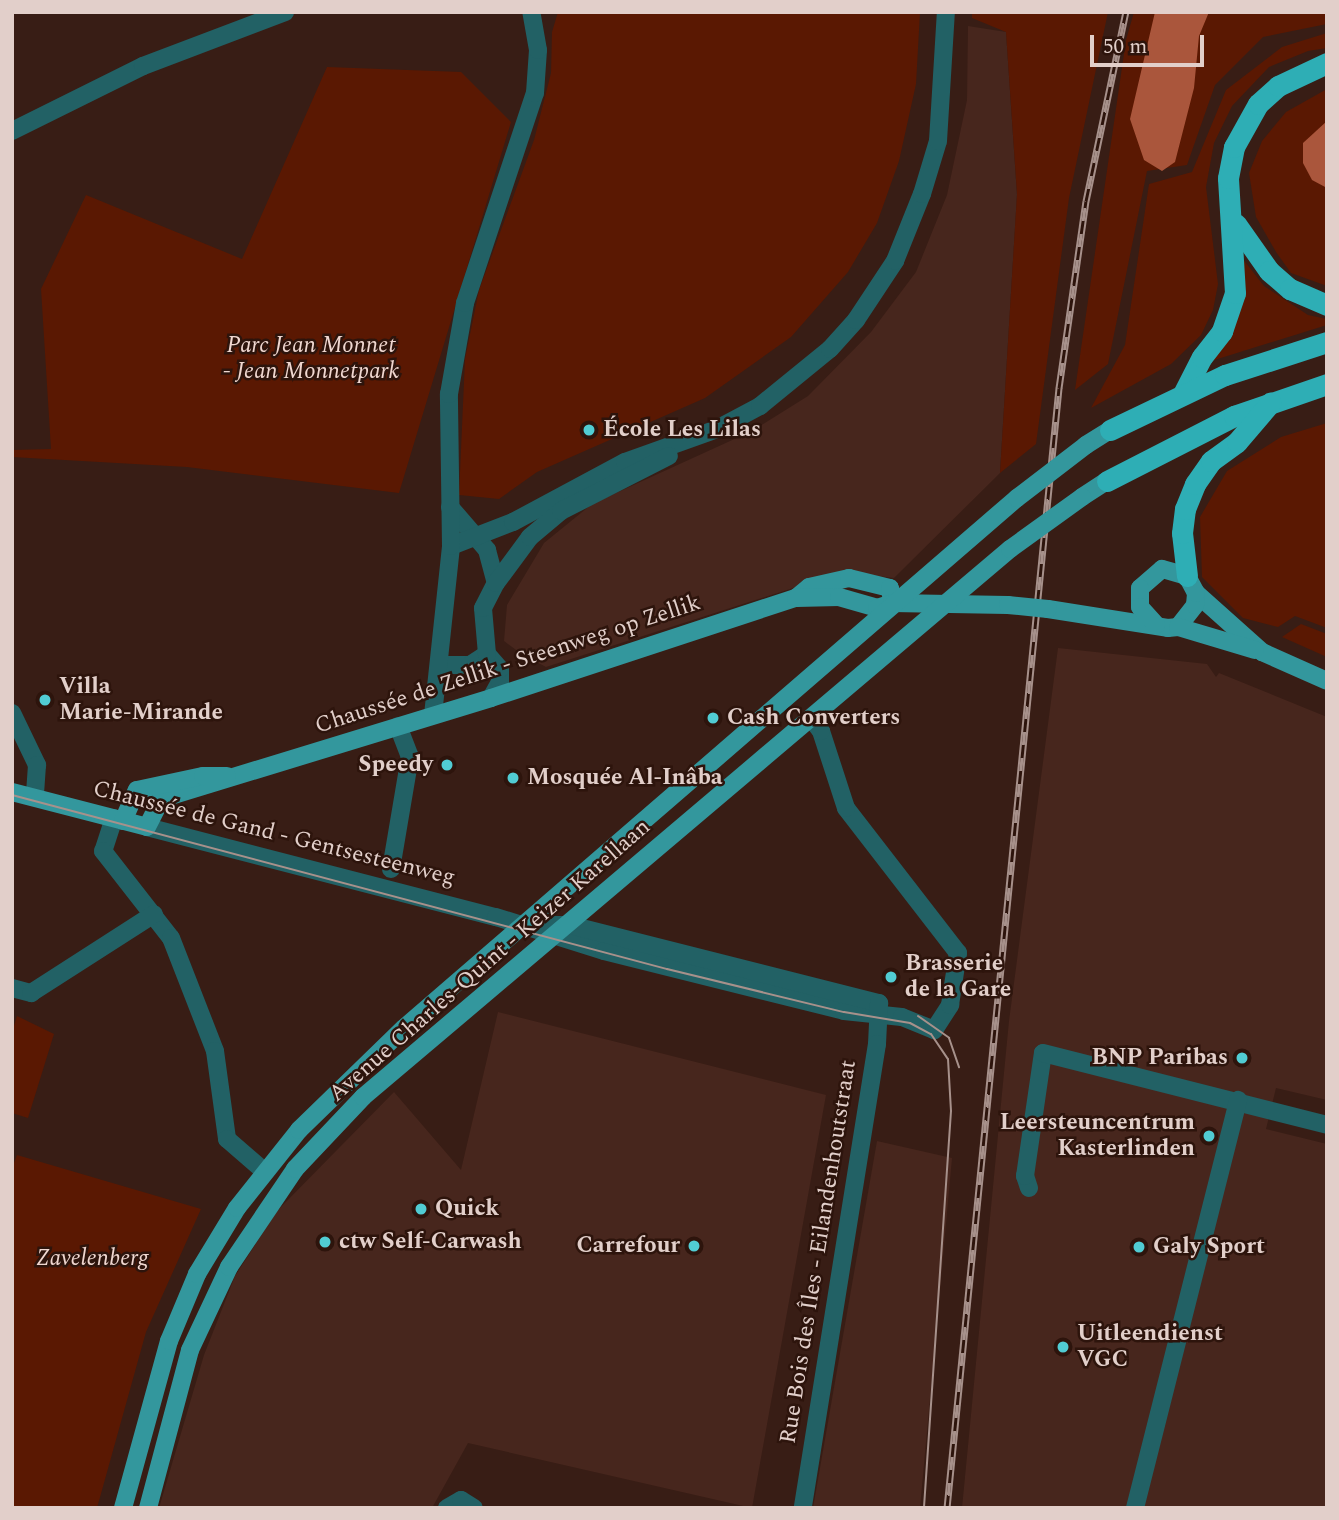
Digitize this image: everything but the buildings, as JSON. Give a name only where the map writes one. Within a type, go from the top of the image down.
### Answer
[{"type":"highway","points":[[1184,392],[1202,357],[1222,331],[1236,293],[1228,178],[1234,147],[1245,123],[1278,86],[1327,63]]},
{"type":"highway","points":[[1231,212],[1247,244],[1269,271],[1290,289],[1327,305]]},
{"type":"highway","points":[[1110,430],[1184,392],[1327,342]]},
{"type":"highway","points":[[1107,481],[1198,432],[1272,401],[1327,384]]},
{"type":"highway","points":[[1192,585],[1182,533],[1185,509],[1195,484],[1210,461],[1237,442],[1272,401]]},
{"type":"main road","name":"Avenue Charles-Quint - Keizer Karellaan","points":[[123,1508],[178,1319],[197,1274],[264,1171],[345,1084],[523,925],[892,603],[1017,498],[1110,430]]},
{"type":"main road","name":"Avenue Charles-Quint - Keizer Karellaan","points":[[148,1508],[190,1350],[229,1267],[276,1191],[363,1097],[563,930],[941,605],[1010,550],[1107,481]]},
{"type":"main road","points":[[1156,625],[1140,607],[1140,588],[1162,569],[1192,585],[1262,652]]},
{"type":"main road","name":"Chaussée de Zellik - Steenweg op Zellik","points":[[147,827],[161,799],[491,698],[796,598],[809,587],[849,578],[890,588],[892,603]]},
{"type":"main road","points":[[1178,627],[1195,605],[1192,585]]},
{"type":"main road","points":[[892,603],[1008,605],[1178,627],[1262,652],[1327,681]]},
{"type":"main road","name":"Chaussée de Zellik - Steenweg op Zellik","points":[[118,819],[137,790],[203,776],[234,776]]},
{"type":"main road","name":"Chaussée de Gand - Gentsesteenweg","points":[[12,792],[147,827]]},
{"type":"street","points":[[12,131],[143,66],[285,12]]},
{"type":"street","points":[[433,715],[440,666],[446,566],[451,546],[449,394],[465,303],[535,93],[538,50],[531,12]]},
{"type":"street","points":[[491,698],[500,682],[500,669],[487,654],[483,608],[496,583],[530,537],[561,511],[760,406],[815,363],[856,320],[895,261],[922,194],[938,141],[946,12]]},
{"type":"street","points":[[451,546],[513,522],[625,463],[705,434]]},
{"type":"street","points":[[450,507],[487,550],[496,583]]},
{"type":"street","points":[[440,666],[470,665],[487,654]]},
{"type":"street","points":[[12,713],[37,765],[35,797]]},
{"type":"street","name":"Chaussée de Gand - Gentsesteenweg","points":[[147,827],[523,925],[563,930],[761,990],[880,1009],[918,1021],[934,1030],[950,1006],[958,953],[846,808],[821,730],[811,718]]},
{"type":"street","points":[[391,869],[403,819],[410,757],[398,726]]},
{"type":"street","points":[[118,819],[103,851],[171,938],[203,1013],[215,1051],[227,1139],[264,1171]]},
{"type":"street","points":[[12,988],[31,993],[154,914]]},
{"type":"street","name":"Rue Bois des Îles - Eilandenhoutstraat","points":[[803,1508],[880,1009]]},
{"type":"street","points":[[1029,1188],[1025,1176],[1043,1053],[1238,1100],[1327,1125]]},
{"type":"street","points":[[1135,1508],[1238,1100]]},
{"type":"street","points":[[447,1508],[461,1500],[474,1508]]},
{"type":"shaded area","points":[[1155,12],[1209,12],[1199,36],[1194,88],[1175,162],[1162,171],[1144,160],[1130,119]]},
{"type":"shaded area","points":[[968,26],[1006,32],[1017,195],[1000,473],[894,578],[843,572],[546,667],[523,655],[504,641],[507,605],[544,543],[592,504],[752,431],[808,396],[871,332],[916,272],[947,195],[967,100]]},
{"type":"shaded area","points":[[1327,121],[1327,188],[1312,180],[1303,163],[1303,143]]},
{"type":"shaded area","points":[[1058,648],[1207,664],[1216,677],[1219,673],[1327,717],[1327,1100],[1276,1088],[1266,1129],[1327,1144],[1327,1508],[962,1508],[1009,1021]]},
{"type":"shaded area","points":[[498,1012],[826,1095],[752,1508],[468,1443],[432,1508],[159,1508],[204,1355],[235,1276],[277,1211],[394,1092],[461,1170]]},
{"type":"shaded area","points":[[877,1141],[952,1158],[920,1508],[813,1508]]},
{"type":"green space","points":[[558,12],[920,12],[916,84],[899,161],[877,223],[848,272],[791,337],[705,398],[537,472],[499,499],[459,495],[465,359],[479,290],[534,140],[551,73],[552,32]]},
{"type":"green space","points":[[972,12],[1108,12],[1069,198],[1036,444],[1000,473],[1017,194],[1006,32],[972,18]]},
{"type":"green space","points":[[1134,12],[1327,12],[1327,24],[1263,37],[1215,85],[1187,165],[1147,171],[1108,364],[1075,390],[1126,40]]},
{"type":"green space","points":[[1327,33],[1327,48],[1308,51],[1269,67],[1232,106],[1214,143],[1206,187],[1218,284],[1213,310],[1201,335],[1171,364],[1091,408],[1125,345],[1149,184],[1192,172],[1226,90],[1282,47]]},
{"type":"green space","name":"Parc Jean Monnet - Jean Monnetpark","points":[[327,67],[461,72],[511,122],[399,493],[187,467],[12,457],[12,450],[51,449],[41,289],[86,195],[242,259]]},
{"type":"green space","points":[[1327,89],[1327,286],[1291,273],[1276,252],[1256,217],[1249,173],[1262,141],[1286,112]]},
{"type":"green space","points":[[1242,258],[1264,286],[1308,315],[1327,319],[1327,325],[1208,362],[1233,333],[1243,286]]},
{"type":"green space","points":[[1327,423],[1327,628],[1295,616],[1278,627],[1243,618],[1202,577],[1200,517],[1227,471],[1281,437]]},
{"type":"green space","points":[[1301,624],[1327,634],[1327,657],[1282,637]]},
{"type":"green space","points":[[17,1016],[54,1034],[28,1118],[12,1113],[12,1032]]},
{"type":"green space","name":"Zavelenberg","points":[[17,1155],[201,1209],[146,1332],[97,1508],[12,1508],[12,1168]]},
{"type":"tram line","points":[[12,795],[667,969],[844,1012],[910,1023],[931,1034],[948,1059],[951,1111],[924,1508]]},
{"type":"tram line","points":[[918,1016],[949,1038],[959,1067]]},
{"type":"railway","points":[[947,1508],[1059,388],[1086,201],[1126,12]]},
{"type":"place","name":"École Les Lilas","points":[[589,430]]},
{"type":"place","name":"Villa Marie-Mirande","points":[[45,700]]},
{"type":"place","name":"Cash Converters","points":[[713,718]]},
{"type":"place","name":"Speedy","points":[[447,765]]},
{"type":"place","name":"Mosquée Al-Inâba","points":[[513,778]]},
{"type":"place","name":"Brasserie de la Gare","points":[[891,977]]},
{"type":"place","name":"BNP Paribas","points":[[1242,1058]]},
{"type":"place","name":"Leersteuncentrum Kasterlinden","points":[[1209,1136]]},
{"type":"place","name":"Quick","points":[[421,1209]]},
{"type":"place","name":"ctw Self-Carwash","points":[[325,1242]]},
{"type":"place","name":"Carrefour","points":[[694,1246]]},
{"type":"place","name":"Galy Sport","points":[[1139,1247]]},
{"type":"place","name":"Uitleendienst VGC","points":[[1063,1347]]}]
